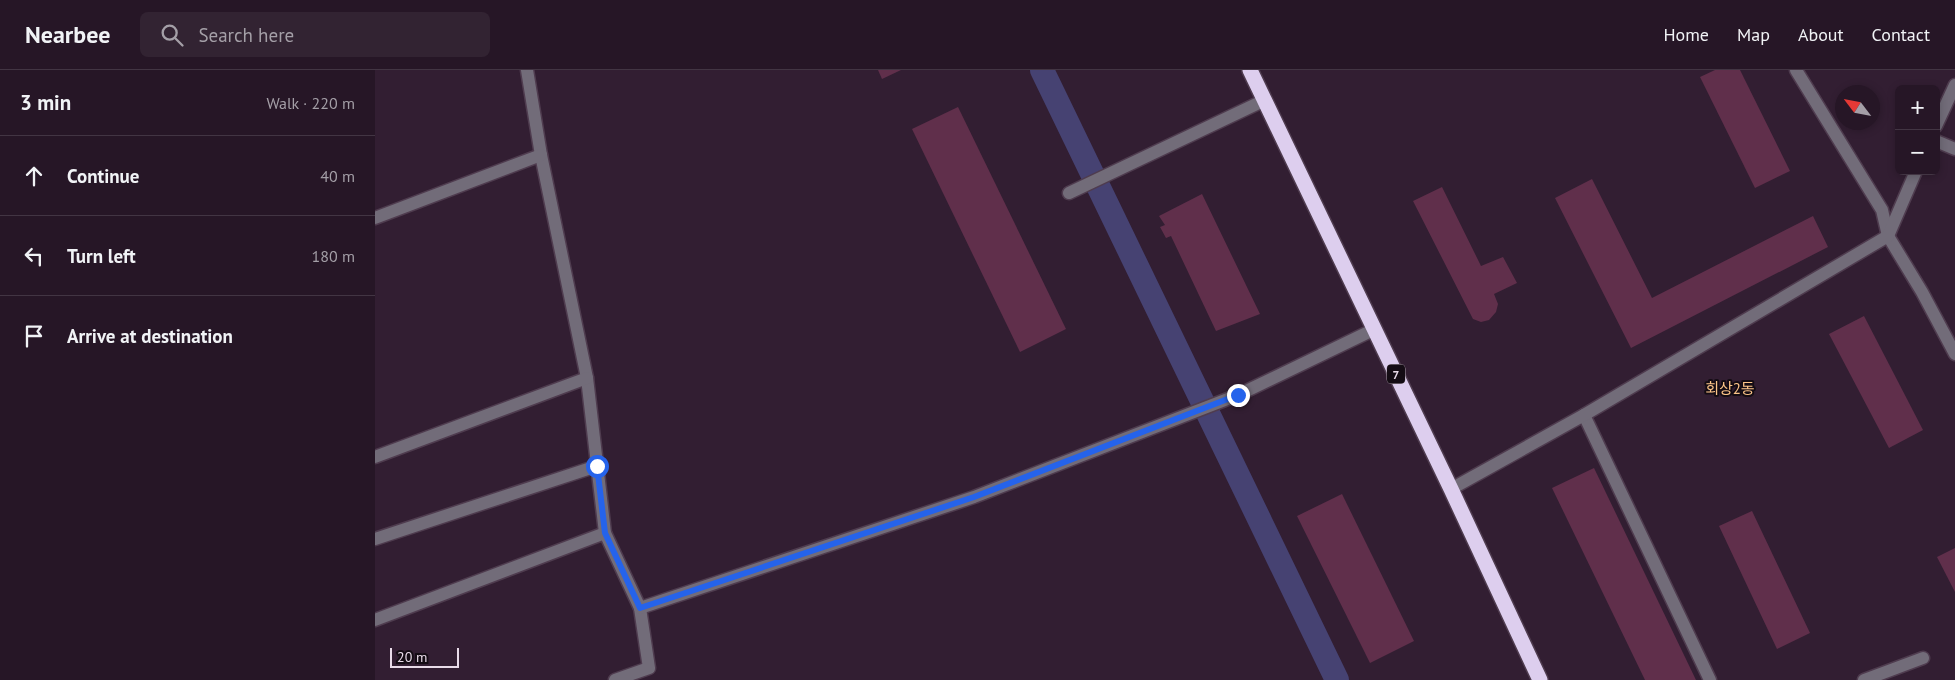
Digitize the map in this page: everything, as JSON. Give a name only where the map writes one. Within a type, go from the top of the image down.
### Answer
[{"type":"highway","name":"7","points":[[1250,70],[1451,488],[1540,680]]},
{"type":"street","points":[[527,70],[541,155],[587,378],[605,533],[640,608],[649,668],[615,680]]},
{"type":"street","points":[[1796,70],[1882,210],[1888,236],[1922,292],[1955,354]]},
{"type":"street","points":[[1940,117],[1955,85]]},
{"type":"street","points":[[1069,193],[1265,100]]},
{"type":"street","points":[[1940,143],[1955,149]]},
{"type":"street","points":[[375,218],[541,155]]},
{"type":"street","points":[[1451,488],[1584,415],[1888,236],[1914,175]]},
{"type":"street","points":[[640,608],[974,497],[1238,395],[1375,329]]},
{"type":"street","points":[[375,457],[587,378]]},
{"type":"street","points":[[1584,415],[1710,680]]},
{"type":"street","points":[[375,539],[597,466]]},
{"type":"street","points":[[375,620],[605,533]]},
{"type":"street","points":[[1864,680],[1923,658]]},
{"type":"building","points":[[878,70],[901,70],[882,79]]},
{"type":"building","points":[[1715,70],[1740,70],[1790,171],[1755,188],[1700,77]]},
{"type":"building","points":[[958,107],[1066,329],[1020,352],[912,129]]},
{"type":"building","points":[[1592,179],[1652,298],[1813,216],[1828,247],[1631,348],[1555,198]]},
{"type":"building","points":[[1442,187],[1481,266],[1503,257],[1517,283],[1494,294],[1498,304],[1496,312],[1489,320],[1481,322],[1473,319],[1413,201]]},
{"type":"building","points":[[1202,194],[1260,314],[1216,331],[1171,236],[1166,238],[1160,227],[1165,225],[1159,216]]},
{"type":"building","points":[[1864,316],[1923,430],[1889,448],[1829,334]]},
{"type":"building","points":[[1594,468],[1696,680],[1645,680],[1552,488]]},
{"type":"building","points":[[1342,494],[1414,641],[1370,663],[1297,516]]},
{"type":"building","points":[[1752,511],[1810,633],[1777,649],[1719,526]]},
{"type":"building","points":[[1955,548],[1955,592],[1937,557]]},
{"type":"waterway","points":[[1042,70],[1337,680]]},
{"type":"district","name":"회상2동","points":[[1730,388]]},
{"type":"route","points":[[597,466],[605,533],[640,608],[974,497],[1238,395]]}]
